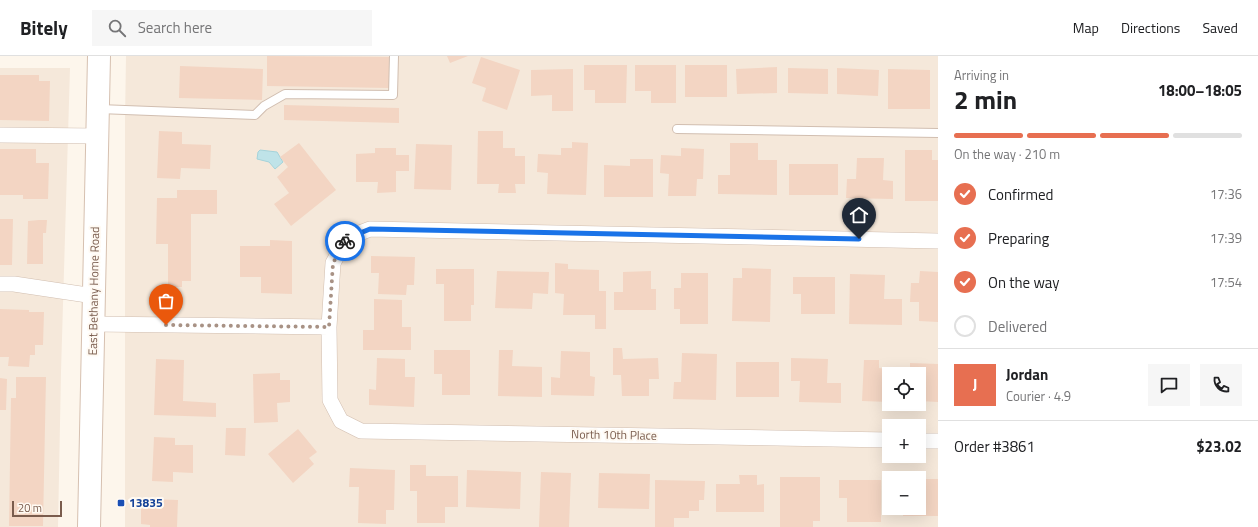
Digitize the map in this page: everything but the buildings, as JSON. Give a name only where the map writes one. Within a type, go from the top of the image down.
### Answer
[{"type":"main road","name":"East Bethany Home Road","points":[[89,527],[99,56]]},
{"type":"street","points":[[0,135],[98,136]]},
{"type":"street","points":[[93,324],[329,327],[333,263],[348,238],[370,229],[938,241]]},
{"type":"street","points":[[0,284],[14,284],[94,296]]},
{"type":"street","name":"North 10th Place","points":[[329,327],[330,400],[342,421],[361,431],[882,440]]},
{"type":"street","points":[[926,441],[938,441]]},
{"type":"lane","points":[[98,109],[255,115],[264,106],[285,94],[393,94],[394,56]]},
{"type":"lane","points":[[677,128],[938,133]]},
{"type":"shaded area","points":[[126,56],[938,56],[938,527],[125,527]]},
{"type":"shaded area","points":[[0,68],[70,68],[58,527],[0,527]]},
{"type":"water","points":[[260,150],[277,152],[283,162],[275,169],[269,162],[257,159],[258,152]]},
{"type":"way so far","points":[[166,325],[329,327],[333,263],[345,241]]},
{"type":"place","name":"13835","points":[[121,503]]},
{"type":"route","points":[[345,241],[348,238],[370,229],[859,239]]}]
